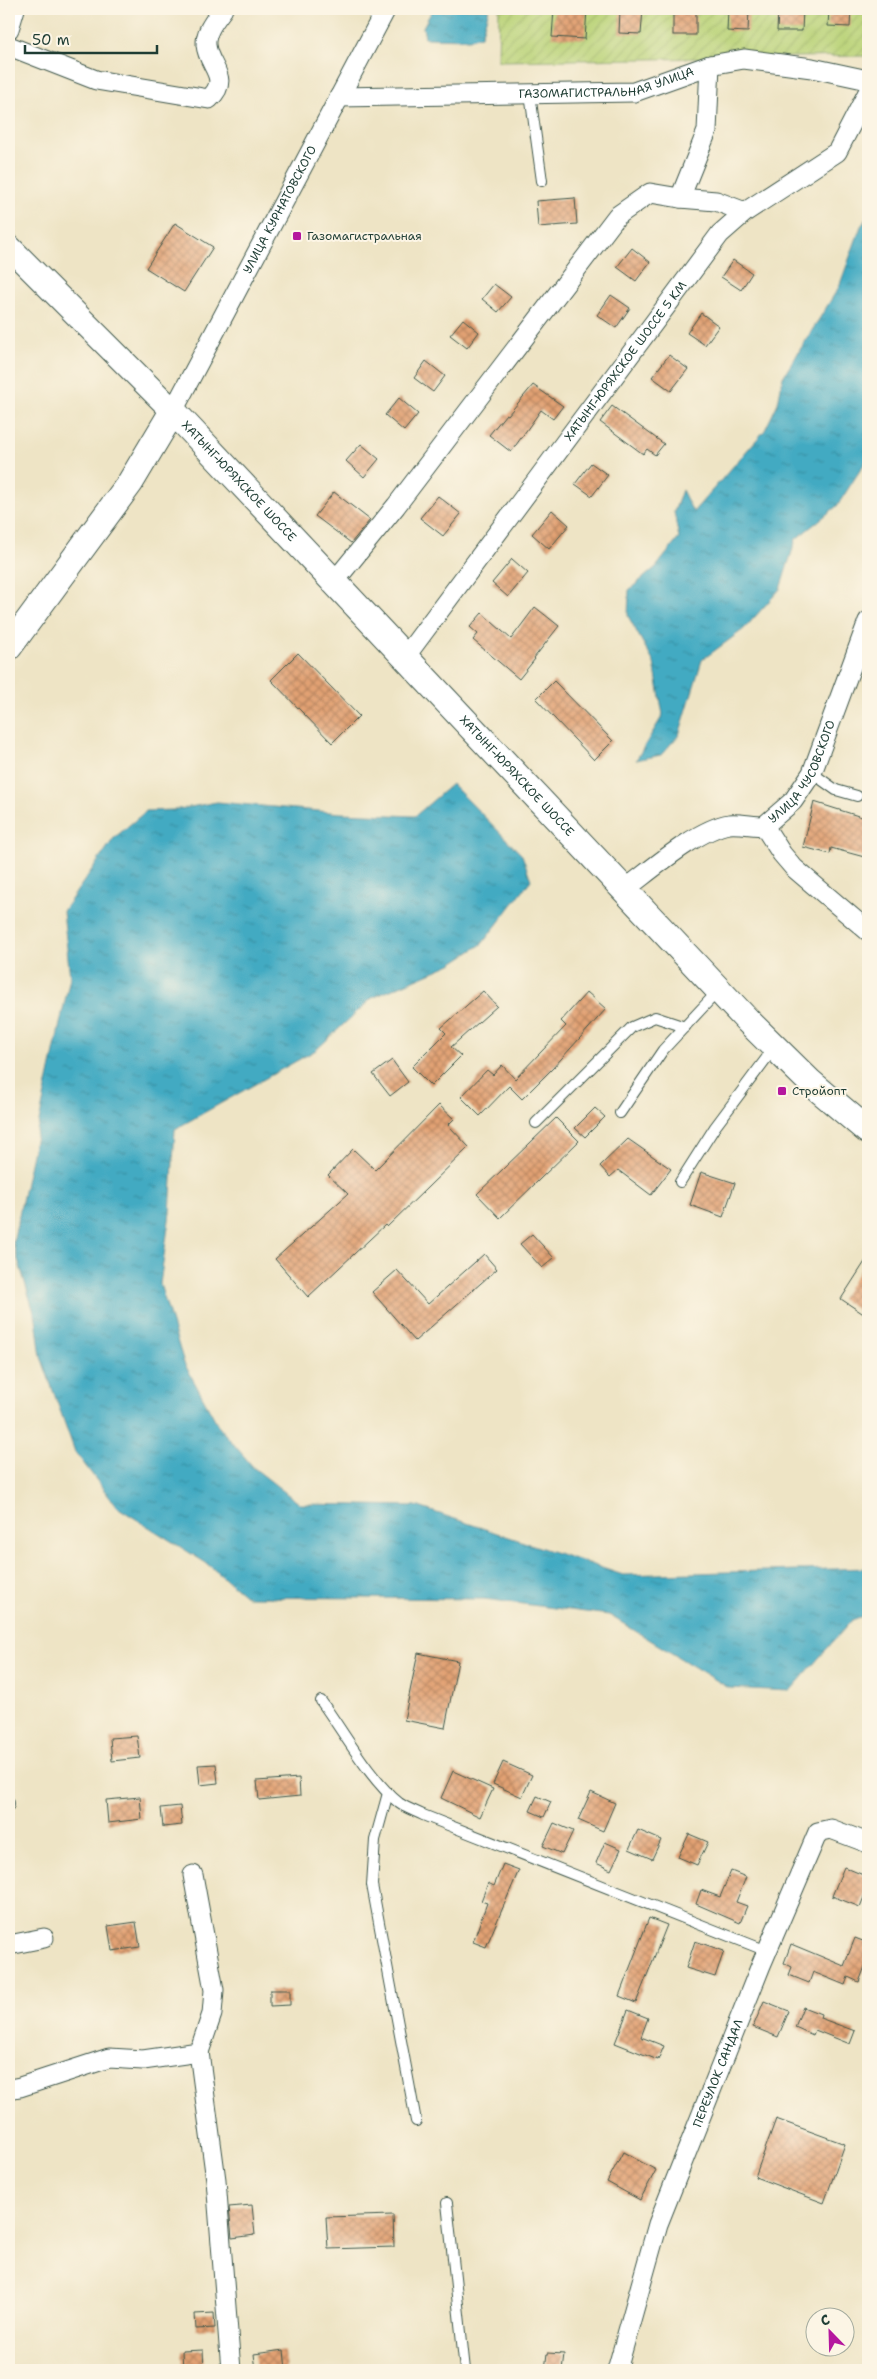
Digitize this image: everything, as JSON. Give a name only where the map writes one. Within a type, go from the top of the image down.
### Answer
[{"type":"main road","name":"ХАТЫНГ-ЮРЯХСКОЕ ШОССЕ","points":[[9,647],[130,483],[173,411],[719,990],[810,1082],[868,1131]]},
{"type":"street","points":[[9,29],[15,9]]},
{"type":"street","points":[[9,46],[96,80],[209,99],[218,91],[220,79],[206,45],[207,34],[223,9]]},
{"type":"street","name":"УЛИЦА КУРНАТОВСКОГО","points":[[173,411],[386,9]]},
{"type":"street","name":"ГАЗОМАГИСТРАЛЬНАЯ УЛИЦА","points":[[340,97],[634,92],[710,65],[744,59],[812,68],[868,80]]},
{"type":"street","points":[[680,198],[708,131],[710,65]]},
{"type":"street","name":"ХАТЫНГ-ЮРЯХСКОЕ ШОССЕ 5 КМ","points":[[405,658],[720,234],[745,212],[837,152],[868,92]]},
{"type":"street","points":[[334,582],[396,506],[617,216],[650,194],[716,201],[745,212]]},
{"type":"street","name":"ХАТЫНГ-ЮРЯХСКОЕ ШОССЕ","points":[[9,247],[173,411]]},
{"type":"street","name":"УЛИЦА ЧУСОВСКОГО","points":[[624,890],[686,845],[713,829],[730,824],[764,826],[793,801],[812,773],[868,621]]},
{"type":"street","points":[[764,826],[782,854],[794,868],[868,931]]},
{"type":"street","name":"ПЕРЕУЛОК САНДАЛ","points":[[617,2370],[658,2224],[767,1951],[818,1832],[831,1829],[868,1843]]},
{"type":"street","points":[[193,1875],[214,1990],[212,2014],[199,2052],[220,2229],[231,2370]]},
{"type":"street","points":[[9,1945],[44,1938]]},
{"type":"street","points":[[9,2089],[108,2058],[143,2060],[199,2052]]},
{"type":"lane","points":[[530,94],[542,181]]},
{"type":"lane","points":[[812,773],[836,790],[857,796]]},
{"type":"lane","points":[[620,1113],[663,1050],[719,990]]},
{"type":"lane","points":[[536,1123],[632,1027],[655,1017],[685,1027]]},
{"type":"lane","points":[[680,1182],[715,1127],[775,1047]]},
{"type":"lane","points":[[322,1701],[388,1793],[401,1804],[423,1815],[767,1951]]},
{"type":"lane","points":[[388,1793],[375,1840],[372,1885],[416,2120]]},
{"type":"lane","points":[[448,2203],[465,2370]]},
{"type":"green space","points":[[499,9],[868,9],[868,56],[498,61]]},
{"type":"water","points":[[433,9],[489,9],[481,36],[470,39],[425,38],[423,27]]},
{"type":"water","points":[[868,217],[868,458],[837,506],[796,539],[780,589],[744,629],[702,660],[679,735],[661,755],[636,760],[663,715],[654,663],[628,616],[629,590],[656,567],[679,538],[674,512],[682,490],[693,512],[765,430],[778,403],[783,377],[839,287],[861,226]]},
{"type":"water","points":[[452,784],[522,855],[531,880],[482,944],[451,964],[372,998],[316,1050],[175,1129],[170,1213],[160,1284],[184,1363],[219,1427],[254,1468],[300,1504],[416,1506],[623,1575],[868,1568],[868,1614],[852,1620],[790,1691],[729,1688],[609,1615],[484,1599],[247,1597],[206,1563],[117,1507],[75,1452],[41,1357],[36,1319],[13,1243],[70,977],[63,911],[114,838],[146,811],[174,810],[217,802],[341,813],[415,816]]},
{"type":"building","points":[[554,9],[587,9],[585,39],[552,37]]},
{"type":"building","points":[[620,9],[643,9],[641,34],[619,33]]},
{"type":"building","points":[[673,9],[696,9],[696,35],[673,35]]},
{"type":"building","points":[[728,9],[749,9],[748,32],[727,31]]},
{"type":"building","points":[[778,9],[803,9],[802,31],[777,31]]},
{"type":"building","points":[[829,9],[851,9],[850,27],[828,26]]},
{"type":"building","points":[[575,198],[577,224],[538,227],[536,201]]},
{"type":"building","points":[[175,223],[213,247],[184,292],[146,268]]},
{"type":"building","points":[[632,248],[650,262],[636,281],[617,267]]},
{"type":"building","points":[[733,260],[752,273],[741,290],[721,277]]},
{"type":"building","points":[[494,284],[511,297],[498,312],[482,299]]},
{"type":"building","points":[[611,295],[630,308],[616,328],[597,315]]},
{"type":"building","points":[[701,313],[719,326],[705,345],[687,333]]},
{"type":"building","points":[[463,319],[479,332],[467,348],[450,335]]},
{"type":"building","points":[[669,355],[688,369],[671,391],[652,377]]},
{"type":"building","points":[[426,361],[445,376],[433,392],[414,378]]},
{"type":"building","points":[[533,385],[563,406],[553,419],[541,410],[511,452],[489,435]]},
{"type":"building","points":[[399,398],[418,414],[404,431],[385,415]]},
{"type":"building","points":[[612,406],[664,444],[655,455],[647,449],[643,454],[600,422]]},
{"type":"building","points":[[361,444],[379,459],[364,477],[346,461]]},
{"type":"building","points":[[591,463],[608,475],[592,496],[575,484]]},
{"type":"building","points":[[334,492],[370,520],[351,543],[315,516]]},
{"type":"building","points":[[438,496],[461,514],[443,536],[420,518]]},
{"type":"building","points":[[552,510],[569,525],[549,549],[532,534]]},
{"type":"building","points":[[512,559],[528,573],[508,597],[492,583]]},
{"type":"building","points":[[535,607],[559,626],[519,679],[473,640],[478,634],[470,627],[482,613],[511,639]]},
{"type":"building","points":[[298,653],[359,716],[332,743],[271,680]]},
{"type":"building","points":[[554,681],[613,741],[594,760],[536,699]]},
{"type":"building","points":[[814,802],[868,819],[868,858],[831,848],[830,854],[803,847]]},
{"type":"building","points":[[483,991],[497,1006],[451,1047],[461,1056],[431,1086],[412,1067],[446,1033],[441,1028]]},
{"type":"building","points":[[587,992],[606,1009],[553,1068],[522,1099],[509,1086],[480,1116],[461,1097],[487,1070],[493,1075],[502,1065],[515,1079],[566,1026],[561,1021]]},
{"type":"building","points":[[392,1060],[408,1082],[390,1096],[373,1074]]},
{"type":"building","points":[[439,1105],[454,1119],[448,1125],[469,1147],[387,1227],[385,1225],[308,1297],[275,1259],[348,1194],[328,1175],[353,1149],[375,1170]]},
{"type":"building","points":[[595,1108],[605,1117],[585,1137],[575,1128]]},
{"type":"building","points":[[556,1118],[579,1141],[500,1218],[477,1194]]},
{"type":"building","points":[[628,1139],[671,1169],[651,1195],[618,1170],[610,1177],[600,1166]]},
{"type":"building","points":[[701,1172],[735,1183],[723,1217],[690,1205]]},
{"type":"building","points":[[532,1234],[554,1258],[542,1268],[520,1244]]},
{"type":"building","points":[[484,1254],[497,1269],[415,1341],[372,1292],[397,1270],[428,1304]]},
{"type":"building","points":[[868,1257],[868,1317],[841,1299]]},
{"type":"building","points":[[418,1653],[458,1661],[445,1728],[404,1720]]},
{"type":"building","points":[[137,1736],[140,1758],[112,1761],[110,1738]]},
{"type":"building","points":[[503,1762],[532,1775],[522,1797],[493,1784]]},
{"type":"building","points":[[216,1764],[218,1783],[200,1785],[198,1765]]},
{"type":"building","points":[[453,1771],[493,1789],[480,1817],[441,1798]]},
{"type":"building","points":[[299,1778],[300,1796],[259,1800],[257,1781]]},
{"type":"building","points":[[591,1792],[615,1803],[603,1831],[578,1820]]},
{"type":"building","points":[[537,1796],[551,1802],[544,1817],[530,1811]]},
{"type":"building","points":[[140,1797],[142,1819],[108,1823],[106,1800]]},
{"type":"building","points":[[180,1806],[182,1825],[163,1827],[161,1808]]},
{"type":"building","points":[[554,1823],[573,1831],[562,1854],[543,1846]]},
{"type":"building","points":[[638,1830],[661,1840],[652,1859],[629,1849]]},
{"type":"building","points":[[689,1834],[708,1842],[697,1865],[678,1857]]},
{"type":"building","points":[[605,1842],[621,1849],[611,1870],[596,1863]]},
{"type":"building","points":[[503,1864],[519,1870],[486,1947],[473,1942],[487,1903],[481,1901],[488,1883],[494,1886]]},
{"type":"building","points":[[844,1867],[868,1877],[868,1887],[860,1907],[832,1896]]},
{"type":"building","points":[[731,1871],[746,1877],[736,1902],[747,1906],[740,1923],[696,1904],[701,1890],[720,1897]]},
{"type":"building","points":[[649,1918],[667,1925],[636,2003],[619,1996]]},
{"type":"building","points":[[136,1922],[140,1947],[112,1951],[108,1926]]},
{"type":"building","points":[[855,1938],[868,1943],[868,1959],[859,1982],[848,1977],[845,1985],[813,1972],[809,1983],[789,1975],[792,1967],[784,1963],[791,1944],[844,1966]]},
{"type":"building","points":[[695,1941],[724,1951],[715,1977],[686,1968]]},
{"type":"building","points":[[270,1990],[290,1990],[290,2005],[270,2006]]},
{"type":"building","points":[[764,2001],[789,2011],[778,2037],[753,2027]]},
{"type":"building","points":[[803,2007],[821,2014],[820,2018],[855,2031],[850,2044],[815,2030],[813,2035],[795,2027]]},
{"type":"building","points":[[628,2010],[648,2018],[641,2037],[664,2046],[658,2060],[615,2043]]},
{"type":"building","points":[[776,2119],[845,2144],[824,2203],[755,2177]]},
{"type":"building","points":[[623,2152],[656,2170],[640,2200],[607,2182]]},
{"type":"building","points":[[252,2205],[255,2235],[232,2238],[229,2207]]},
{"type":"building","points":[[393,2215],[394,2247],[328,2249],[326,2217]]},
{"type":"building","points":[[214,2313],[215,2328],[196,2329],[195,2314]]},
{"type":"building","points":[[203,2350],[204,2370],[183,2370],[182,2351]]},
{"type":"building","points":[[284,2350],[286,2370],[256,2370],[254,2354]]},
{"type":"building","points":[[547,2353],[564,2354],[562,2370],[545,2370]]},
{"type":"place","name":"Газомагистральная","points":[[297,236]]},
{"type":"place","name":"Стройопт","points":[[782,1091]]}]
